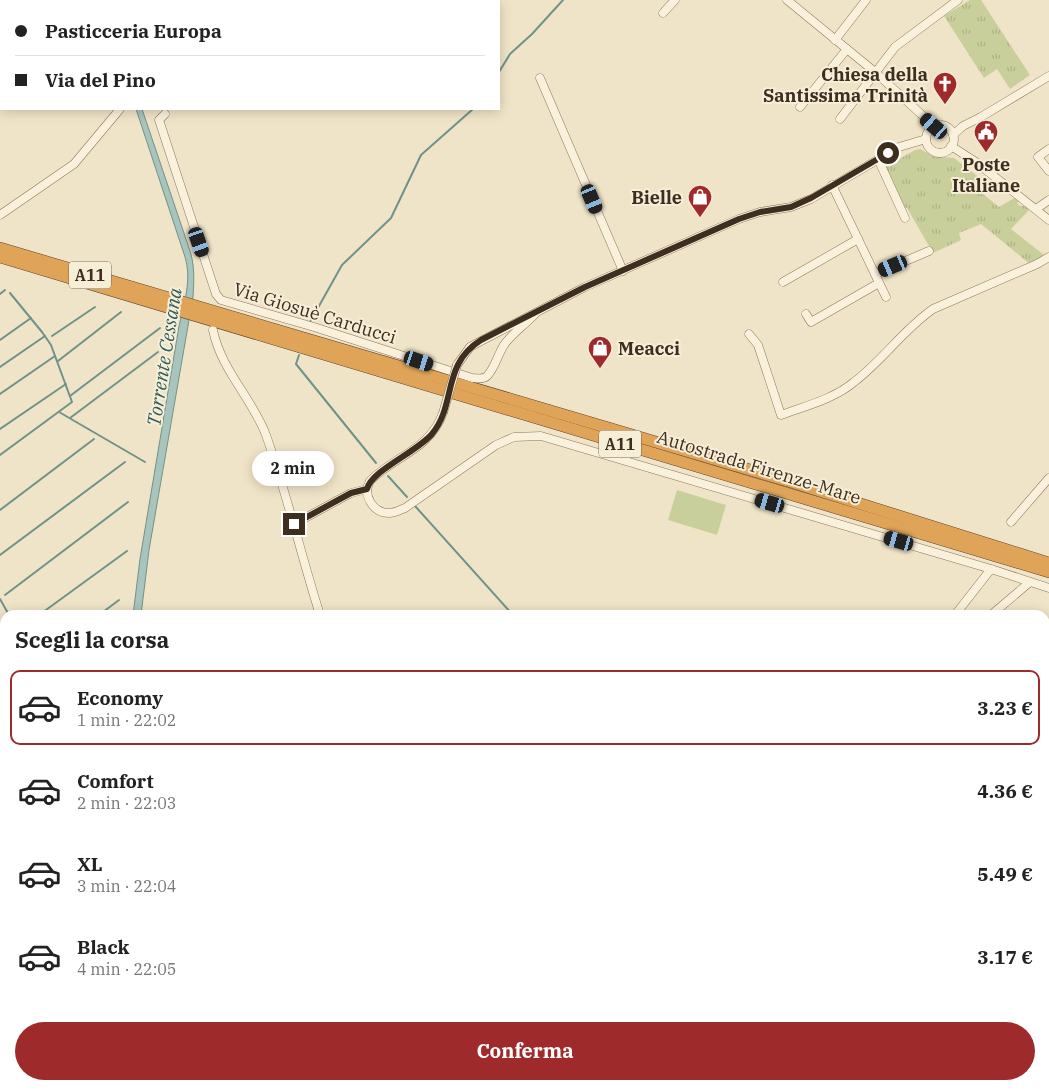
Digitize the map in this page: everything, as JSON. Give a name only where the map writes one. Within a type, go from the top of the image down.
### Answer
[{"type":"highway","name":"Autostrada Firenze-Mare","points":[[0,248],[179,306],[1049,572]]},
{"type":"highway","name":"Autostrada Firenze-Mare","points":[[0,257],[179,306]]},
{"type":"highway","name":"Autostrada Firenze-Mare","points":[[192,310],[791,482],[1049,563]]},
{"type":"street","points":[[664,12],[675,0]]},
{"type":"street","points":[[787,0],[875,72],[924,118],[934,126],[941,125],[951,132]]},
{"type":"street","points":[[835,40],[866,0]]},
{"type":"street","points":[[840,119],[895,47],[958,0]]},
{"type":"street","points":[[800,107],[847,49]]},
{"type":"street","points":[[951,132],[974,121],[1049,76]]},
{"type":"street","points":[[540,78],[623,271]]},
{"type":"street","points":[[0,215],[74,164],[119,110]]},
{"type":"street","name":"Via Giosuè Carducci","points":[[165,114],[158,120],[220,303],[314,328],[472,378],[481,378],[488,375],[504,345],[535,314]]},
{"type":"street","points":[[924,118],[927,139],[934,152],[949,149],[976,162],[1049,220]]},
{"type":"street","points":[[934,126],[927,139],[899,147],[811,198],[791,207],[760,212],[739,219],[562,298],[470,348],[457,365],[438,426],[427,439],[373,478],[367,489],[369,498],[374,507],[382,512],[396,512],[500,443],[514,437],[541,436],[991,568],[1049,588]]},
{"type":"street","points":[[949,149],[951,132]]},
{"type":"street","points":[[1049,149],[1038,157],[1049,171]]},
{"type":"street","points":[[878,159],[905,218]]},
{"type":"street","points":[[832,185],[886,297]]},
{"type":"street","points":[[1036,209],[1049,200]]},
{"type":"street","points":[[783,282],[858,239]]},
{"type":"street","points":[[875,274],[929,251]]},
{"type":"street","points":[[750,334],[758,345],[781,415],[837,393],[854,383],[920,318],[933,309],[1049,257]]},
{"type":"street","points":[[806,314],[811,322],[879,283]]},
{"type":"street","points":[[213,330],[230,372],[253,408],[266,435],[318,610]]},
{"type":"street","points":[[1011,522],[1049,478]]},
{"type":"street","points":[[294,524],[351,493],[367,489]]},
{"type":"street","points":[[959,610],[991,568]]},
{"type":"street","points":[[997,610],[1030,582]]},
{"type":"green space","points":[[970,0],[981,0],[1030,75],[1010,89],[997,69],[984,78],[944,16]]},
{"type":"green space","points":[[920,149],[933,156],[954,158],[990,186],[983,194],[999,207],[1016,197],[1019,201],[1017,203],[1020,206],[1025,206],[1029,210],[1011,229],[1044,255],[1030,264],[981,224],[959,233],[961,240],[933,253],[907,208],[903,207],[885,167]]},
{"type":"green space","points":[[677,490],[726,505],[717,535],[668,520]]},
{"type":"water","points":[[136,110],[142,110],[191,254],[194,278],[193,297],[149,550],[142,610],[134,610],[140,559],[186,292],[188,274],[185,257]]},
{"type":"waterway","points":[[500,70],[510,54],[532,34],[563,0]]},
{"type":"waterway","points":[[310,322],[342,265],[391,218],[421,155],[472,110]]},
{"type":"waterway","points":[[0,294],[5,290]]},
{"type":"waterway","points":[[0,455],[72,402],[51,345],[10,293]]},
{"type":"waterway","points":[[52,336],[95,307]]},
{"type":"waterway","points":[[58,361],[121,312]]},
{"type":"waterway","points":[[0,340],[31,318]]},
{"type":"waterway","name":"Torrente Cessana","points":[[70,396],[160,328]]},
{"type":"waterway","points":[[0,367],[45,336]]},
{"type":"waterway","name":"Torrente Cessana","points":[[70,418],[158,352]]},
{"type":"waterway","points":[[299,355],[296,364],[376,463]]},
{"type":"waterway","points":[[0,394],[55,356]]},
{"type":"waterway","points":[[0,429],[66,384]]},
{"type":"waterway","points":[[59,412],[145,462]]},
{"type":"waterway","points":[[0,510],[94,439]]},
{"type":"waterway","points":[[0,555],[125,462]]},
{"type":"waterway","points":[[388,476],[407,497]]},
{"type":"waterway","points":[[5,595],[128,502]]},
{"type":"waterway","points":[[415,506],[509,610]]},
{"type":"waterway","points":[[46,610],[127,551]]},
{"type":"waterway","points":[[0,599],[6,610]]},
{"type":"waterway","points":[[106,610],[119,600]]},
{"type":"place","name":"Chiesa della Santissima Trinità","points":[[945,105]]},
{"type":"place","name":"Poste Italiane","points":[[986,153]]},
{"type":"place","name":"Bielle","points":[[700,218]]},
{"type":"place","name":"Meacci","points":[[600,369]]},
{"type":"route","points":[[294,524],[351,493],[367,489],[373,478],[420,446],[435,430],[440,421],[457,365],[462,356],[481,340],[514,325],[585,287],[739,219],[760,212],[791,207],[811,198],[888,153]]}]
